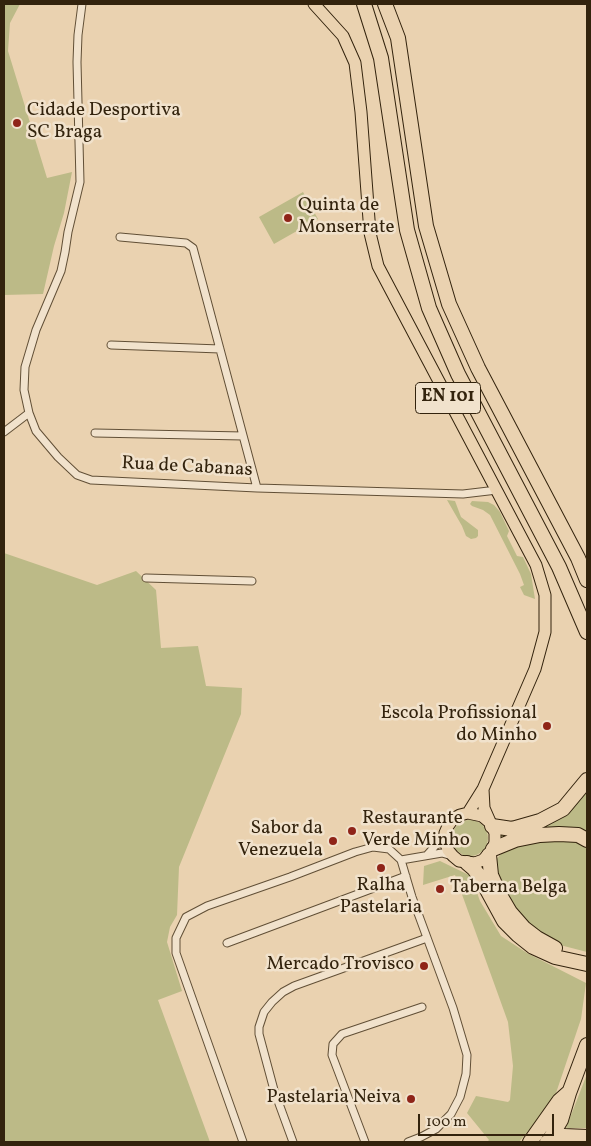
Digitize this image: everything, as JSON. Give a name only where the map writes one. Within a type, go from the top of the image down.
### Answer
[{"type":"highway","name":"EN 101","points":[[364,4],[381,58],[407,230],[429,308],[458,374],[559,567],[586,632]]},
{"type":"highway","name":"EN 101","points":[[385,4],[398,38],[426,226],[449,304],[478,368],[578,558],[587,580]]},
{"type":"highway","points":[[490,823],[512,830],[540,821],[563,809],[587,780]]},
{"type":"highway","points":[[587,840],[578,835],[540,835],[515,840],[491,852],[491,876],[510,912],[524,928],[537,938],[558,949],[587,957]]},
{"type":"highway","points":[[467,863],[480,877],[504,921],[518,935],[533,947],[555,957],[587,964]]},
{"type":"highway","points":[[548,1142],[561,1120],[587,1045]]},
{"type":"highway","points":[[530,1142],[559,1101],[569,1093]]},
{"type":"highway","points":[[548,1142],[564,1136],[587,1137]]},
{"type":"main road","name":"EN 101","points":[[314,4],[343,36],[355,63],[362,112],[370,233],[378,266],[536,565],[545,595],[545,632],[535,669],[483,789],[468,813],[453,819],[445,833],[445,842]]},
{"type":"main road","name":"EN 101","points":[[483,789],[484,808],[495,834],[491,852]]},
{"type":"main road","points":[[468,813],[482,816],[490,823]]},
{"type":"main road","points":[[445,842],[453,856],[459,861],[467,863],[482,860],[491,852]]},
{"type":"street","name":"Rua de Cabanas","points":[[82,4],[77,62],[80,182],[62,265],[36,330],[25,367],[24,390],[29,413],[36,431],[58,457],[77,475],[91,480],[257,488],[463,494],[497,490]]},
{"type":"street","points":[[120,237],[186,243],[193,248],[257,488]]},
{"type":"street","points":[[111,345],[220,349]]},
{"type":"street","points":[[4,432],[29,413]]},
{"type":"street","points":[[95,432],[243,436]]},
{"type":"street","points":[[146,578],[252,581]]},
{"type":"street","points":[[426,855],[436,845],[445,842]]},
{"type":"street","points":[[243,1142],[176,953],[176,938],[181,926],[186,916],[195,911],[373,846],[389,849],[401,860],[453,1008],[467,1055],[466,1074],[460,1097],[451,1114],[436,1129],[408,1142]]},
{"type":"street","points":[[401,860],[442,853],[453,856]]},
{"type":"street","points":[[226,943],[406,876]]},
{"type":"street","points":[[293,1142],[274,1090],[259,1034],[259,1026],[264,1012],[283,992],[294,986],[427,938]]},
{"type":"street","points":[[365,1142],[332,1055],[334,1040],[342,1034],[422,1007]]},
{"type":"shaded area","name":"Cidade Desportiva SC Braga","points":[[4,4],[20,4],[10,23],[8,51],[47,178],[72,172],[64,213],[43,294],[4,295]]},
{"type":"shaded area","name":"Quinta de Monserrate","points":[[303,192],[318,219],[274,244],[259,217]]},
{"type":"shaded area","points":[[447,500],[455,501],[461,517],[478,530],[476,538],[471,539],[466,536]]},
{"type":"shaded area","points":[[472,501],[488,502],[494,505],[500,512],[509,531],[507,536],[517,556],[523,557],[531,574],[535,599],[524,595],[520,587],[524,585],[520,574],[490,515],[472,506],[470,504]]},
{"type":"shaded area","points":[[4,553],[97,585],[136,571],[156,590],[161,648],[198,646],[206,686],[242,688],[241,714],[179,867],[177,915],[170,927],[167,942],[182,991],[158,1000],[210,1142],[4,1142]]},
{"type":"shaded area","points":[[587,787],[587,834],[500,840],[500,832],[508,834]]},
{"type":"shaded area","points":[[470,820],[477,821],[483,825],[487,831],[487,845],[483,851],[477,855],[470,856],[463,855],[457,851],[453,845],[452,838],[453,831],[457,825],[463,821]]},
{"type":"shaded area","points":[[557,840],[571,840],[587,848],[587,952],[560,945],[526,925],[502,891],[494,862],[506,848]]},
{"type":"shaded area","points":[[440,861],[471,876],[480,901],[501,936],[527,953],[586,983],[581,1019],[556,1093],[546,1110],[519,1142],[487,1142],[489,1140],[467,1113],[476,1096],[508,1102],[510,1100],[513,1066],[508,1022],[455,875],[423,885],[424,866]]},
{"type":"shaded area","points":[[587,1074],[587,1128],[566,1128]]},
{"type":"place","name":"Cidade Desportiva SC Braga","points":[[17,123]]},
{"type":"place","name":"Quinta de Monserrate","points":[[288,218]]},
{"type":"place","name":"Escola Profissional do Minho","points":[[547,726]]},
{"type":"place","name":"Restaurante Verde Minho","points":[[352,831]]},
{"type":"place","name":"Sabor da Venezuela","points":[[333,841]]},
{"type":"place","name":"Ralha Pastelaria","points":[[381,868]]},
{"type":"place","name":"Taberna Belga","points":[[440,889]]},
{"type":"place","name":"Mercado Trovisco","points":[[424,966]]},
{"type":"place","name":"Pastelaria Neiva","points":[[411,1099]]}]
